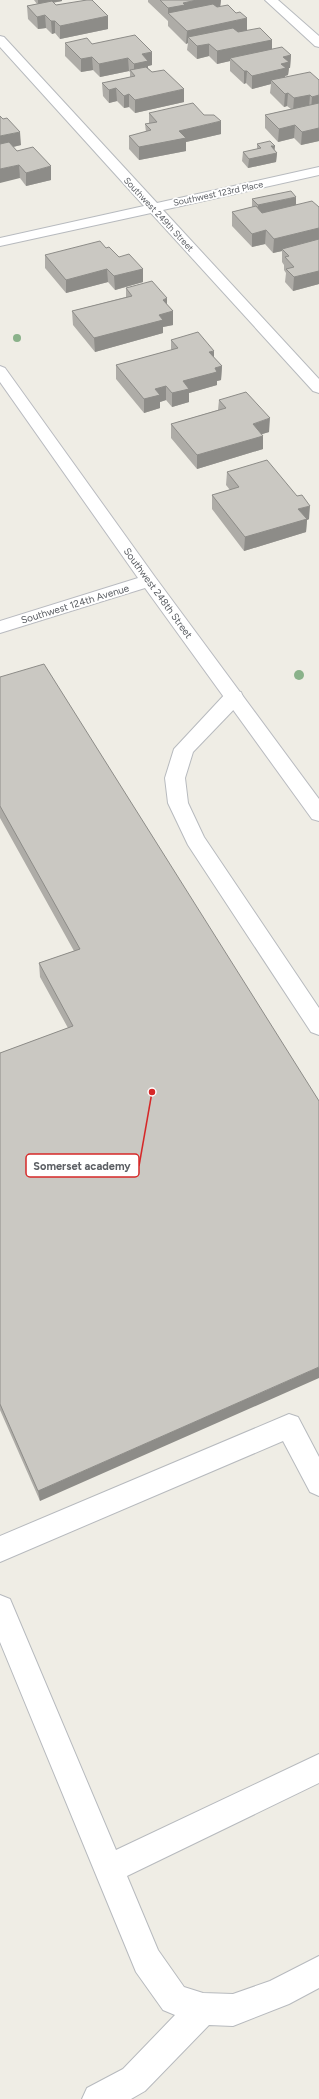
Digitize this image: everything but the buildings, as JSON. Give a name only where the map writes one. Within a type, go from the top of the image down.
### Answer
[{"type":"street","points":[[271,0],[319,43]]},
{"type":"street","name":"Southwest 249th Street","points":[[0,40],[319,388]]},
{"type":"street","name":"Southwest 123rd Place","points":[[0,242],[319,171]]},
{"type":"street","name":"Southwest 248th Street","points":[[0,371],[149,581],[318,809]]},
{"type":"street","name":"Southwest 124th Avenue","points":[[0,627],[149,581]]},
{"type":"street","points":[[234,697],[184,749],[175,778],[178,803],[195,840],[319,1026]]},
{"type":"street","points":[[0,1549],[289,1426],[319,1483]]},
{"type":"street","points":[[0,1609],[147,1961],[174,1999],[203,2008],[233,2010],[278,1993],[319,1971]]},
{"type":"street","points":[[109,1869],[319,1768]]},
{"type":"street","points":[[98,2099],[134,2080],[203,2008]]},
{"type":"place","name":"Somerset academy","points":[[152,1092]]}]
